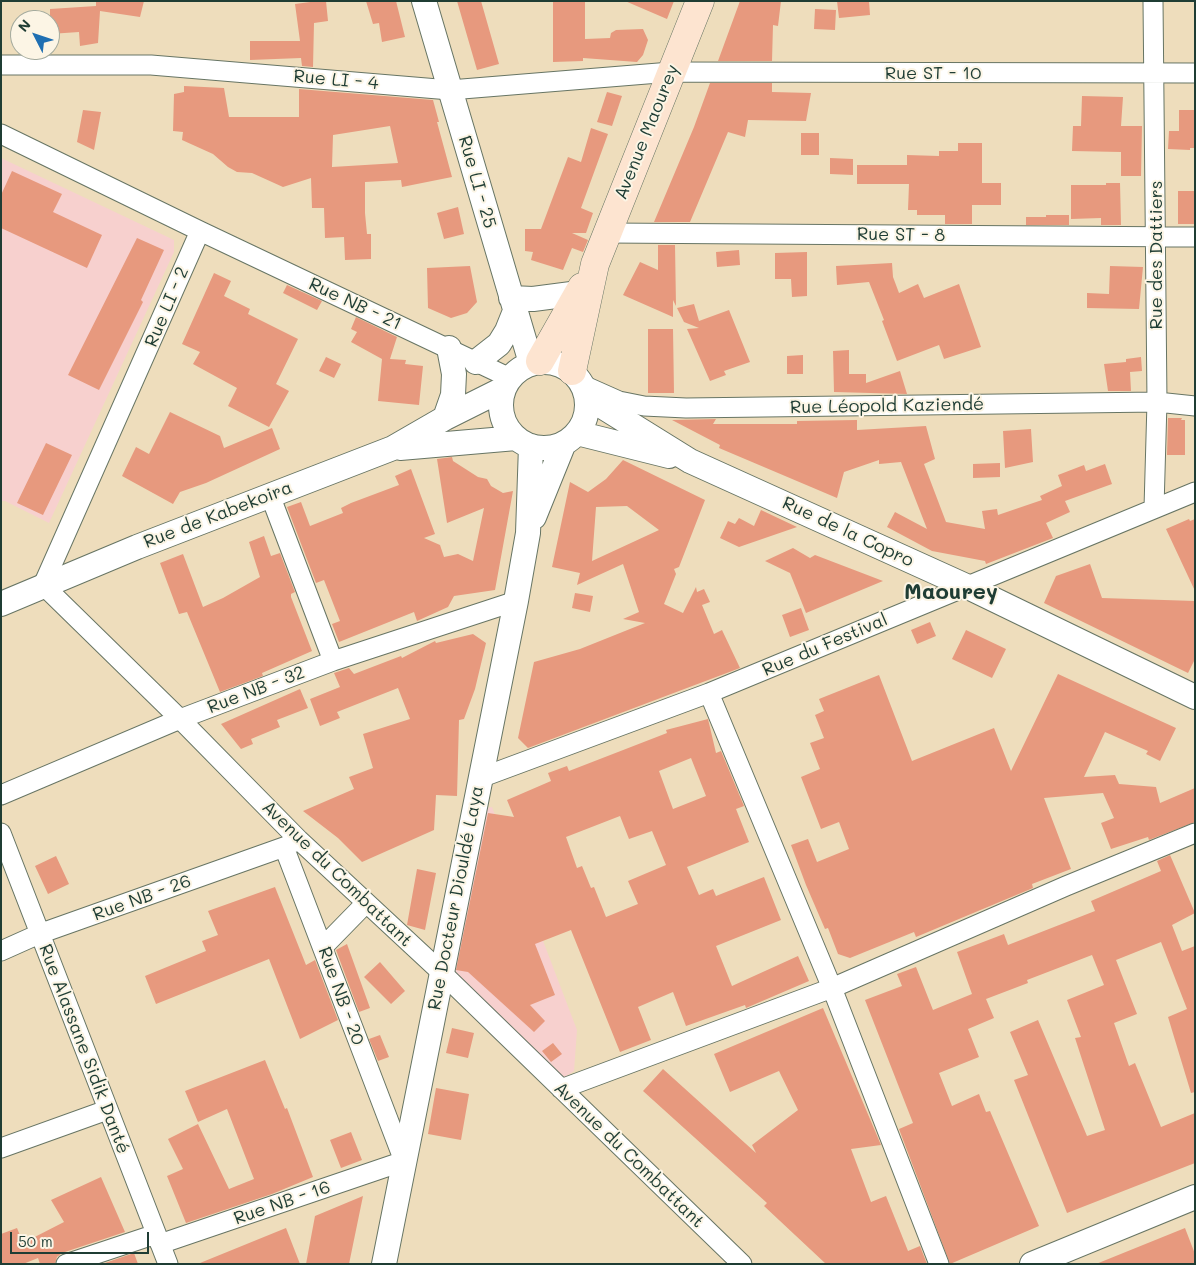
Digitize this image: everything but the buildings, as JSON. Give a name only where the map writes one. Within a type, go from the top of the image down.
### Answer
[{"type":"main road","name":"Avenue Maourey","points":[[535,362],[595,264],[700,1]]},
{"type":"main road","name":"Avenue Maourey","points":[[581,384],[595,264]]},
{"type":"street","name":"Rue LI - 25","points":[[424,1],[513,304],[535,362]]},
{"type":"street","name":"Rue des Dattiers","points":[[1153,1],[1157,237],[1157,402],[1154,508]]},
{"type":"street","name":"Rue LI - 4","points":[[1,65],[150,64],[450,90],[671,72]]},
{"type":"street","name":"Rue ST - 10","points":[[671,72],[1195,73]]},
{"type":"street","points":[[1,134],[200,231]]},
{"type":"street","name":"Rue NB - 21","points":[[200,231],[449,348],[476,362],[507,383]]},
{"type":"street","name":"Rue LI - 2","points":[[43,585],[200,231]]},
{"type":"street","name":"Rue ST - 8","points":[[607,232],[1195,238]]},
{"type":"street","points":[[476,362],[498,344],[507,330],[513,304],[533,299],[579,293]]},
{"type":"street","points":[[444,418],[452,396],[454,374],[449,348]]},
{"type":"street","points":[[535,362],[552,362],[581,384],[588,410],[584,422],[570,438],[542,448],[523,442],[508,430],[502,415],[501,399],[507,383],[519,369],[535,362]]},
{"type":"street","name":"Rue de Kabekoira","points":[[1,604],[43,585],[393,448],[507,383]]},
{"type":"street","name":"Rue Léopold Kaziendé","points":[[581,384],[619,401],[644,406],[686,408],[1157,402],[1195,406]]},
{"type":"street","name":"Rue de la Copro","points":[[581,384],[690,461],[966,586],[1195,697]]},
{"type":"street","name":"Rue de la Copro","points":[[570,438],[690,461]]},
{"type":"street","name":"Rue Docteur Diouldé Laya","points":[[528,533],[570,438]]},
{"type":"street","name":"Rue de Kabekoira","points":[[393,448],[523,442]]},
{"type":"street","name":"Rue Docteur Diouldé Laya","points":[[384,1264],[528,533],[523,442]]},
{"type":"street","name":"Rue du Festival","points":[[480,778],[709,693],[1195,492]]},
{"type":"street","points":[[270,495],[334,660]]},
{"type":"street","name":"Avenue du Combattant","points":[[43,585],[180,719],[291,843],[366,903],[441,972],[742,1264]]},
{"type":"street","name":"Rue NB - 32","points":[[1,795],[180,719],[334,660],[516,601]]},
{"type":"street","points":[[709,693],[832,988],[940,1264]]},
{"type":"street","name":"Rue Alassane Sidik Danté","points":[[1,833],[168,1264]]},
{"type":"street","points":[[561,1089],[832,988],[1066,886],[1195,833]]},
{"type":"street","name":"Rue NB - 26","points":[[1,951],[39,934],[291,843]]},
{"type":"street","name":"Rue NB - 20","points":[[291,843],[323,947],[404,1161]]},
{"type":"street","points":[[323,947],[366,903]]},
{"type":"street","points":[[1,1148],[107,1110]]},
{"type":"street","name":"Rue NB - 16","points":[[66,1264],[158,1239],[404,1161]]},
{"type":"street","points":[[1032,1264],[1195,1197]]},
{"type":"shaded area","points":[[1,158],[174,240],[174,252],[49,523],[5,501],[1,501]]},
{"type":"shaded area","points":[[492,807],[577,1030],[574,1071],[562,1079],[451,968],[481,809]]},
{"type":"district","name":"Maourey","points":[[951,592]]}]
